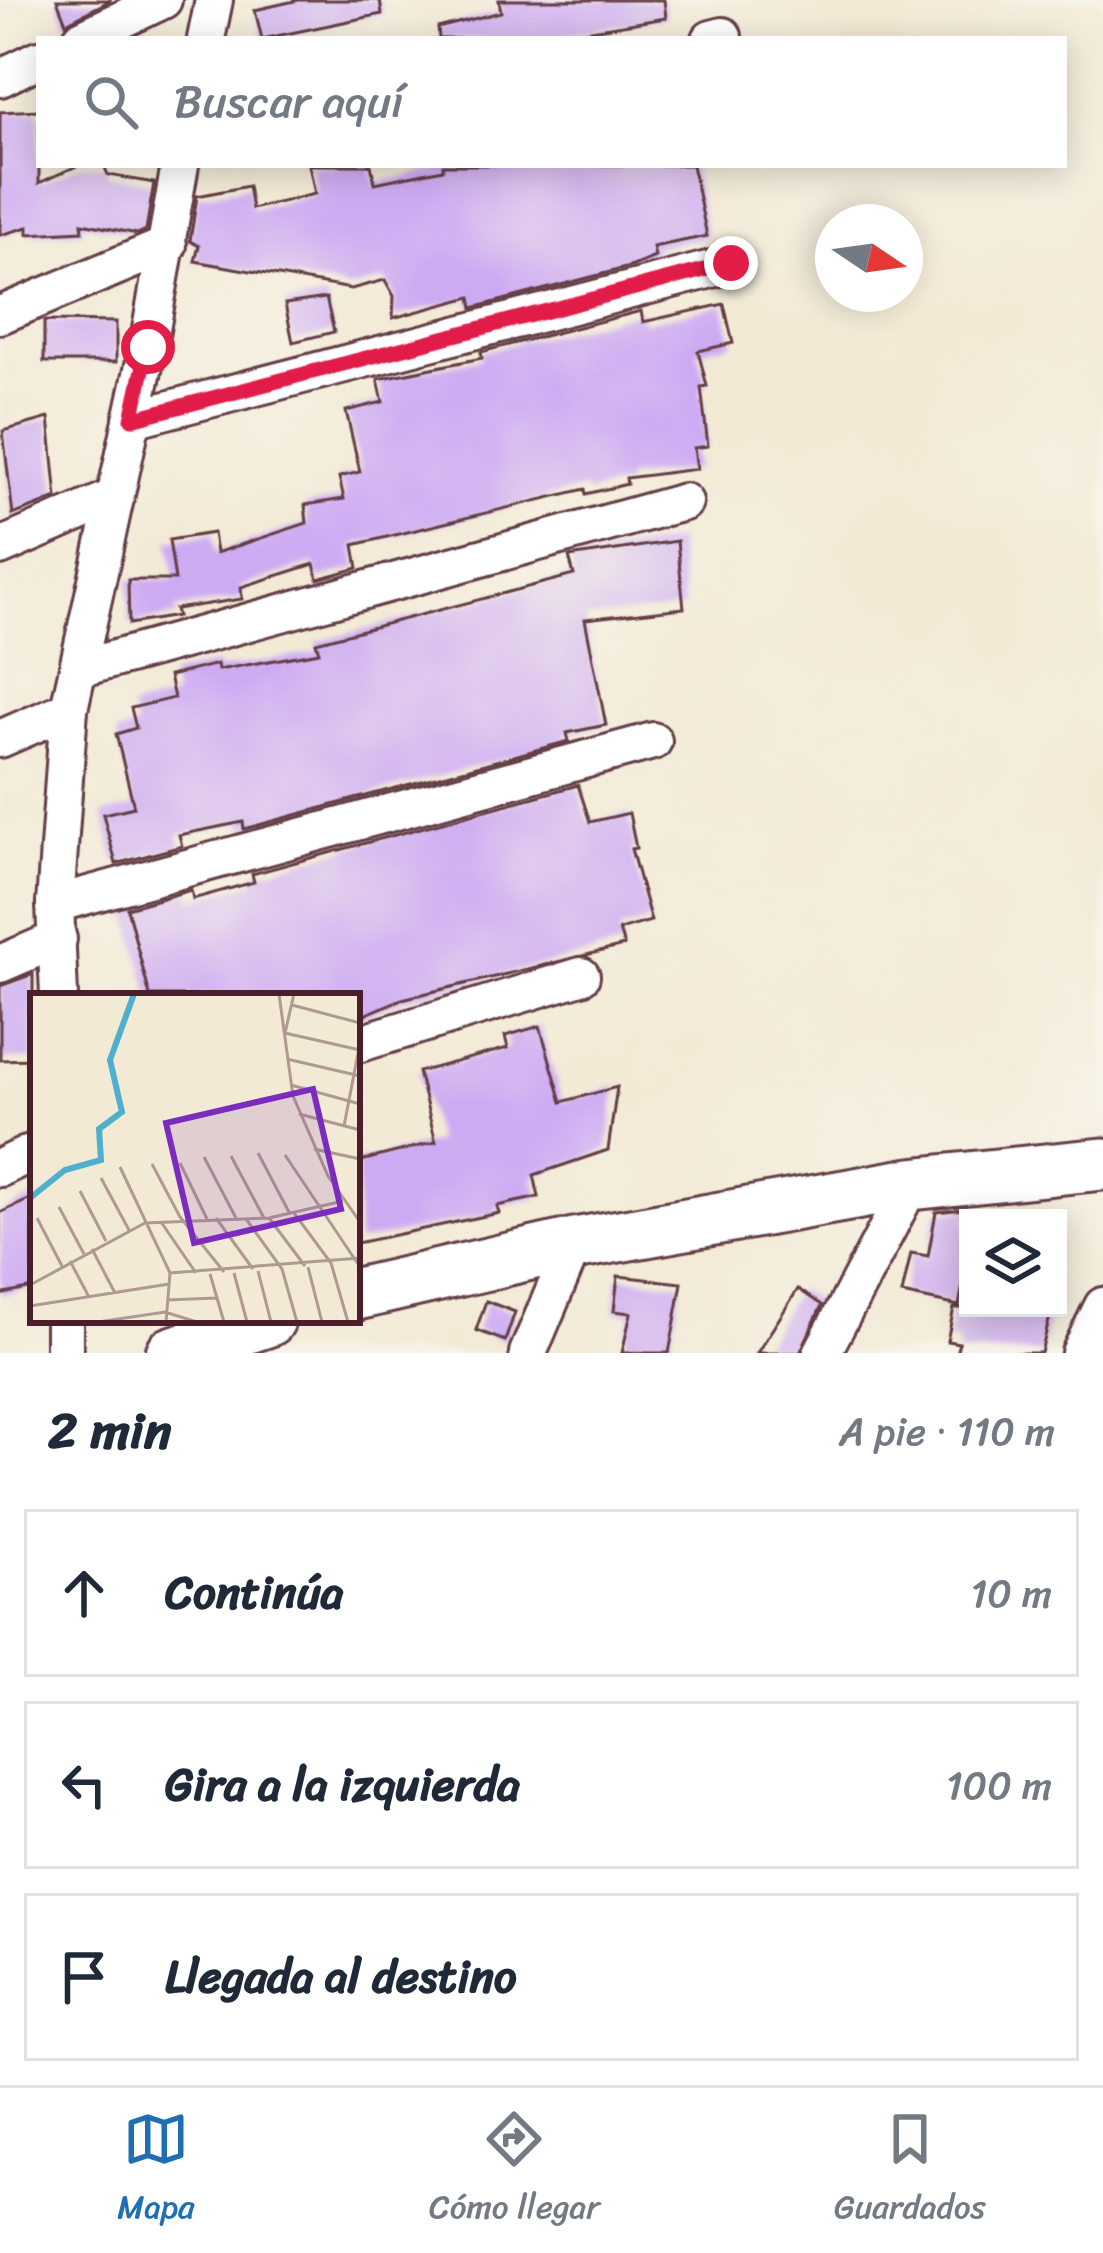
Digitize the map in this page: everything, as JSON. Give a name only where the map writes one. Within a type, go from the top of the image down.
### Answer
[{"type":"street","points":[[87,36],[163,0]]},
{"type":"street","points":[[207,36],[214,0]]},
{"type":"street","points":[[0,77],[36,60]]},
{"type":"street","points":[[59,993],[56,921],[69,709],[132,419],[180,168]]},
{"type":"street","points":[[0,315],[167,245]]},
{"type":"street","points":[[132,419],[731,263]]},
{"type":"street","points":[[0,547],[115,497]]},
{"type":"street","points":[[78,669],[684,502]]},
{"type":"street","points":[[0,739],[69,709]]},
{"type":"street","points":[[0,964],[56,921],[653,741]]},
{"type":"street","points":[[360,1043],[581,976]]},
{"type":"street","points":[[0,1168],[30,1153]]},
{"type":"street","points":[[360,1293],[574,1244],[911,1184],[1103,1164]]},
{"type":"street","points":[[822,1353],[911,1184]]},
{"type":"street","points":[[528,1353],[574,1244]]},
{"type":"street","points":[[1080,1353],[1103,1306]]},
{"type":"street","points":[[172,1353],[263,1323]]},
{"type":"street","points":[[261,1353],[271,1323]]},
{"type":"building","points":[[57,0],[111,0],[66,23]]},
{"type":"building","points":[[299,0],[380,0],[382,14],[261,36],[255,10]]},
{"type":"building","points":[[499,0],[664,0],[666,18],[554,36],[439,36],[438,28],[501,12]]},
{"type":"building","points":[[36,110],[39,183],[72,168],[105,168],[108,175],[154,183],[146,230],[137,234],[82,223],[83,231],[28,234],[28,227],[0,235],[0,112]]},
{"type":"building","points":[[310,168],[372,168],[375,183],[443,168],[693,168],[707,236],[653,247],[655,257],[633,266],[473,308],[471,297],[393,318],[394,296],[385,280],[351,289],[195,261],[199,246],[190,241],[197,196],[248,186],[252,209],[315,194]]},
{"type":"building","points":[[326,298],[334,332],[293,342],[285,304]]},
{"type":"building","points":[[724,304],[733,343],[698,351],[707,386],[701,387],[708,446],[694,448],[697,469],[626,478],[627,484],[586,494],[585,489],[354,545],[358,568],[318,579],[314,564],[241,587],[242,599],[175,609],[177,616],[129,624],[128,580],[175,580],[169,540],[213,533],[216,553],[307,523],[305,505],[344,499],[339,477],[360,472],[346,411],[383,402],[378,379],[482,358],[481,352],[641,311],[643,322]]},
{"type":"building","points":[[44,321],[116,322],[116,362],[44,362]]},
{"type":"building","points":[[49,418],[57,498],[13,515],[3,431]]},
{"type":"building","points":[[677,541],[684,608],[585,619],[606,725],[567,733],[569,741],[244,829],[243,822],[179,835],[182,846],[116,864],[103,814],[134,807],[116,734],[136,728],[131,708],[174,698],[169,676],[217,664],[218,670],[319,652],[316,642],[574,575],[569,557]]},
{"type":"building","points":[[578,785],[590,822],[629,813],[636,848],[631,849],[651,921],[619,930],[624,946],[402,999],[360,1017],[360,993],[149,993],[127,908],[191,890],[193,899],[254,882],[252,874]]},
{"type":"building","points":[[33,974],[30,1059],[0,1060],[0,986]]},
{"type":"building","points":[[540,1026],[562,1102],[617,1087],[608,1150],[534,1175],[539,1197],[497,1206],[499,1213],[360,1242],[360,1161],[436,1142],[418,1072],[508,1048],[505,1036]]},
{"type":"building","points":[[30,1199],[30,1289],[0,1295],[0,1213]]},
{"type":"building","points":[[959,1210],[959,1306],[902,1294],[911,1253],[928,1256],[936,1212]]},
{"type":"building","points":[[618,1276],[682,1283],[669,1353],[622,1353],[631,1313],[614,1311]]},
{"type":"building","points":[[798,1289],[822,1305],[800,1353],[757,1353]]},
{"type":"building","points":[[486,1301],[515,1312],[505,1341],[476,1330]]},
{"type":"building","points":[[954,1308],[959,1308],[959,1317],[1050,1317],[1041,1353],[956,1353],[959,1343],[947,1341]]},
{"type":"route","points":[[148,347],[132,419],[731,263]]}]
